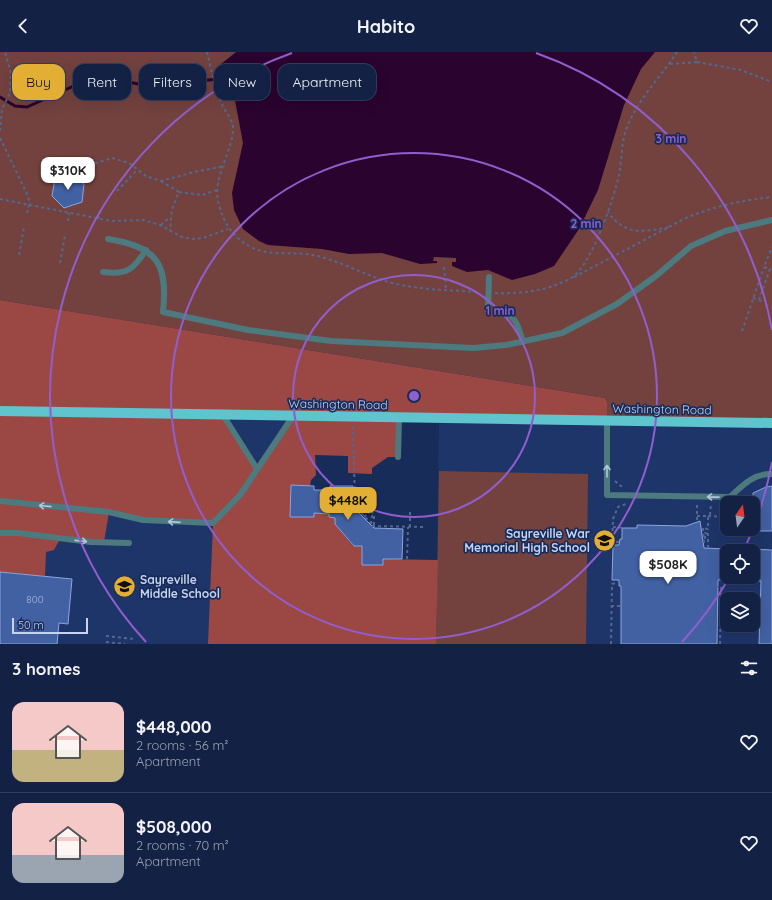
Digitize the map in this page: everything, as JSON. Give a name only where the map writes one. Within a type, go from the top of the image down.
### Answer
[{"type":"main road","name":"Washington Road","points":[[0,411],[772,423]]},
{"type":"lane","points":[[108,239],[126,242],[146,250],[156,260],[164,274],[165,291],[163,312],[248,330],[331,341],[473,348],[523,342],[562,333],[617,304],[656,276],[691,246],[725,231],[772,220]]},
{"type":"lane","points":[[103,272],[117,274],[131,270],[146,250]]},
{"type":"lane","points":[[488,310],[489,277]]},
{"type":"lane","points":[[497,310],[515,319],[523,342]]},
{"type":"lane","points":[[223,415],[257,469]]},
{"type":"lane","points":[[0,501],[108,512],[143,520],[213,524],[240,494],[293,416]]},
{"type":"lane","points":[[398,457],[399,418]]},
{"type":"lane","points":[[607,421],[607,495],[730,497],[748,481],[772,474]]},
{"type":"lane","points":[[0,533],[18,533],[90,542],[129,543]]},
{"type":"path","points":[[0,130],[1,110],[10,93],[11,73],[5,52]]},
{"type":"path","points":[[207,52],[222,105],[232,122],[231,143],[217,190],[219,204],[228,229],[252,248],[276,253],[312,255],[382,280],[446,290],[520,294],[548,287],[573,278],[684,218],[705,211],[772,197]]},
{"type":"path","points":[[573,278],[588,258],[608,212],[620,173],[624,141],[629,125],[640,105],[677,52]]},
{"type":"path","points":[[694,52],[697,62]]},
{"type":"path","points":[[670,64],[697,62],[741,70],[772,82]]},
{"type":"path","points":[[0,138],[28,196],[29,205],[27,213]]},
{"type":"path","points":[[74,175],[96,163],[112,158],[129,163],[152,179],[161,181],[179,192],[202,195],[217,190]]},
{"type":"path","points":[[161,181],[194,172],[225,166]]},
{"type":"path","points":[[117,191],[137,170]]},
{"type":"path","points":[[170,231],[170,216],[173,204],[179,192]]},
{"type":"path","points":[[0,199],[115,222],[144,220],[160,225],[182,237],[192,239],[202,238],[228,229]]},
{"type":"path","points":[[98,219],[102,207]]},
{"type":"path","points":[[608,212],[620,224],[638,232],[669,227]]},
{"type":"path","points":[[68,221],[69,213]]},
{"type":"path","points":[[160,225],[170,216]]},
{"type":"path","points":[[18,255],[24,227]]},
{"type":"path","points":[[60,263],[65,235]]},
{"type":"path","points":[[742,331],[772,247]]},
{"type":"path","points":[[444,267],[446,290]]},
{"type":"path","points":[[759,300],[770,269],[764,267]]},
{"type":"path","points":[[753,298],[762,303]]},
{"type":"path","points":[[353,426],[352,466],[355,473],[355,509],[358,509],[371,524],[371,526],[374,527],[424,527]]},
{"type":"path","points":[[614,477],[618,484],[624,488]]},
{"type":"path","points":[[354,496],[372,497]]},
{"type":"path","points":[[708,548],[711,497]]},
{"type":"path","points":[[620,542],[612,542],[614,515],[616,509],[621,505],[627,504]]},
{"type":"path","points":[[692,505],[697,505],[697,524]]},
{"type":"path","points":[[355,506],[367,507],[372,516],[371,524]]},
{"type":"path","points":[[364,517],[376,506]]},
{"type":"path","points":[[358,509],[365,509],[374,514],[374,527]]},
{"type":"path","points":[[407,559],[410,511]]},
{"type":"path","points":[[697,516],[720,517]]},
{"type":"path","points":[[612,527],[624,528]]},
{"type":"path","points":[[708,529],[702,528],[704,542],[705,533],[708,534]]},
{"type":"path","points":[[611,644],[612,584],[619,582]]},
{"type":"path","points":[[715,587],[721,587],[720,644]]},
{"type":"path","points":[[611,606],[621,606]]},
{"type":"path","points":[[106,636],[134,639]]},
{"type":"path","points":[[106,642],[125,644]]},
{"type":"shaded area","points":[[0,52],[772,52],[772,423],[607,421],[607,402],[605,398],[0,300]]},
{"type":"shaded area","points":[[236,52],[655,52],[641,69],[624,105],[598,190],[579,229],[554,266],[535,274],[512,280],[488,270],[467,272],[452,266],[452,262],[456,262],[456,258],[434,257],[433,261],[437,261],[437,263],[420,264],[382,253],[349,254],[322,249],[268,245],[259,241],[243,229],[234,210],[232,193],[243,143],[235,100],[270,100],[270,64],[221,64]]},
{"type":"shaded area","points":[[0,300],[605,398],[607,402],[607,421],[400,418],[398,457],[388,457],[372,468],[372,474],[348,473],[348,456],[315,455],[316,475],[311,480],[310,486],[305,486],[290,516],[314,517],[314,513],[329,514],[329,517],[335,518],[335,524],[353,546],[362,546],[362,565],[383,565],[383,559],[438,560],[436,644],[208,644],[213,524],[163,522],[109,512],[104,542],[60,539],[54,550],[46,552],[45,576],[0,572]],"holes":[[[223,415],[293,416],[257,469]]]},
{"type":"shaded area","name":"Sayreville Middle School","points":[[0,411],[302,416],[245,644],[0,644]]},
{"type":"shaded area","name":"Sayreville War Memorial High School","points":[[439,419],[772,423],[772,644],[436,644]]},
{"type":"shaded area","points":[[439,471],[588,474],[586,644],[436,644]]},
{"type":"building","points":[[71,173],[84,184],[82,202],[64,208],[52,196],[55,179]]},
{"type":"building","points":[[291,485],[314,486],[314,490],[330,490],[330,486],[353,486],[353,507],[374,528],[403,529],[402,559],[383,559],[383,565],[362,565],[362,546],[354,546],[335,524],[335,518],[329,517],[329,514],[314,513],[314,517],[290,517]]},
{"type":"building","points":[[772,486],[772,531],[760,531],[760,496],[753,496],[753,493]]},
{"type":"building","points":[[700,521],[704,548],[720,549],[717,644],[621,644],[621,586],[619,586],[619,580],[612,580],[613,545],[619,545],[620,539],[622,539],[622,528],[637,528],[637,525],[686,526]]},
{"type":"building","points":[[760,549],[772,550],[772,644],[759,644],[761,581]]},
{"type":"building","points":[[0,572],[72,579],[68,624],[59,623],[57,644],[0,644]]},
{"type":"waterway","points":[[0,97],[15,106],[27,107],[76,85],[92,81],[109,79],[151,86],[214,79]]},
{"type":"place","name":"Sayreville War Memorial High School","points":[[605,540]]},
{"type":"place","name":"Sayreville Middle School","points":[[124,586]]}]
